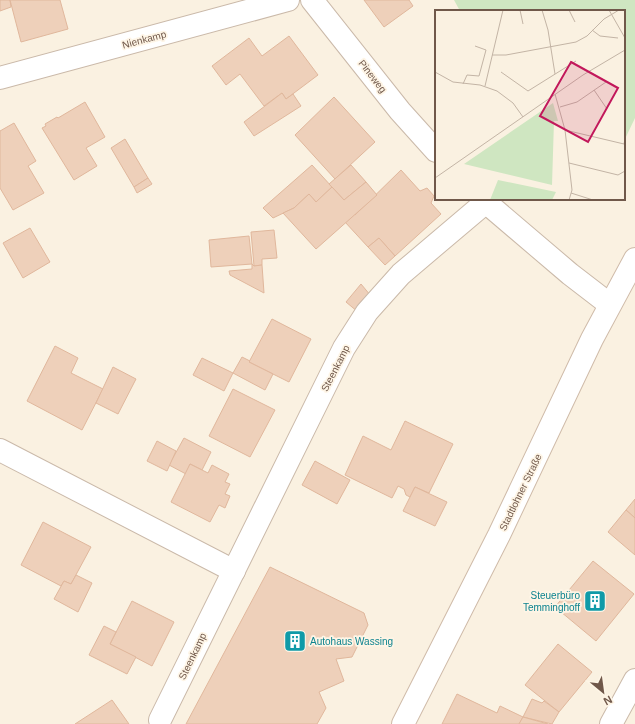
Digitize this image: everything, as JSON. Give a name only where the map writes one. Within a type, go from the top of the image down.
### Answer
[{"type":"street","name":"Nienkamp","points":[[0,78],[288,0]]},
{"type":"street","name":"Pineweg","points":[[312,0],[400,111],[435,150]]},
{"type":"street","points":[[484,201],[570,274],[609,304]]},
{"type":"street","name":"Steenkamp","points":[[160,720],[344,348],[367,312],[401,274],[484,201]]},
{"type":"street","name":"Stadtlohner Straße","points":[[403,724],[499,535],[609,304],[635,260]]},
{"type":"street","points":[[0,450],[234,571]]},
{"type":"street","points":[[611,724],[635,680]]},
{"type":"green space","points":[[454,0],[635,0],[635,118],[625,139],[625,10],[459,10]]},
{"type":"building","points":[[0,0],[10,0],[11,7],[0,11]]},
{"type":"building","points":[[10,0],[60,0],[68,29],[21,42]]},
{"type":"building","points":[[364,0],[409,0],[413,6],[384,27]]},
{"type":"building","points":[[289,36],[318,75],[286,99],[282,93],[264,106],[240,74],[226,85],[212,66],[249,38],[262,56]]},
{"type":"building","points":[[282,93],[286,99],[293,94],[301,106],[254,136],[244,122]]},
{"type":"building","points":[[334,97],[375,142],[335,179],[295,135]]},
{"type":"building","points":[[85,102],[105,137],[86,148],[97,166],[74,180],[42,128],[46,126],[45,124]]},
{"type":"building","points":[[14,123],[36,161],[28,166],[44,193],[13,210],[0,188],[0,131]]},
{"type":"building","points":[[125,139],[148,178],[134,187],[111,148]]},
{"type":"building","points":[[312,165],[332,187],[316,202],[309,194],[294,208],[273,218],[263,208]]},
{"type":"building","points":[[351,165],[366,182],[344,200],[329,184]]},
{"type":"building","points":[[401,170],[420,191],[427,188],[434,196],[431,203],[441,214],[395,256],[379,238],[368,247],[345,222],[355,215]]},
{"type":"building","points":[[148,178],[152,184],[137,193],[134,187]]},
{"type":"building","points":[[366,182],[377,195],[316,249],[283,213],[294,208],[309,194],[316,202],[332,187],[344,200]]},
{"type":"building","points":[[30,228],[50,262],[23,278],[3,243]]},
{"type":"building","points":[[274,230],[277,258],[262,259],[262,265],[254,266],[251,232]]},
{"type":"building","points":[[249,236],[252,264],[211,267],[209,240]]},
{"type":"building","points":[[379,238],[395,256],[385,265],[368,247]]},
{"type":"building","points":[[252,264],[254,266],[262,265],[264,293],[230,275],[229,271],[252,269]]},
{"type":"building","points":[[361,284],[371,296],[358,312],[346,302]]},
{"type":"building","points":[[272,319],[311,339],[289,382],[249,362]]},
{"type":"building","points":[[55,346],[78,358],[71,373],[103,389],[82,430],[27,401]]},
{"type":"building","points":[[242,357],[273,374],[265,390],[233,373]]},
{"type":"building","points":[[202,358],[233,373],[224,391],[193,375]]},
{"type":"building","points":[[113,367],[136,379],[118,414],[96,403]]},
{"type":"building","points":[[233,389],[275,410],[250,457],[209,436]]},
{"type":"building","points":[[405,421],[453,444],[429,493],[415,487],[410,497],[406,495],[404,489],[398,486],[392,498],[345,475],[363,436],[391,450]]},
{"type":"building","points":[[184,438],[211,452],[202,470],[190,464],[186,474],[169,465]]},
{"type":"building","points":[[157,441],[176,451],[167,471],[147,461]]},
{"type":"building","points":[[315,461],[350,480],[337,504],[302,485]]},
{"type":"building","points":[[190,464],[208,473],[212,465],[229,474],[225,482],[230,484],[225,494],[230,496],[225,508],[219,505],[210,522],[171,502]]},
{"type":"building","points":[[415,487],[447,502],[435,526],[403,511]]},
{"type":"building","points":[[635,499],[635,518],[626,510]]},
{"type":"building","points":[[626,510],[635,518],[635,555],[608,532]]},
{"type":"building","points":[[43,522],[91,547],[71,584],[64,581],[61,586],[21,565]]},
{"type":"building","name":"Steuerbüro Temminghoff","points":[[593,561],[634,594],[596,641],[555,607]]},
{"type":"building","name":"Autohaus Wassing","points":[[270,567],[364,613],[368,625],[352,657],[336,659],[344,681],[319,692],[326,708],[317,724],[186,724]]},
{"type":"building","points":[[76,575],[92,583],[78,612],[54,599],[64,581],[71,584]]},
{"type":"building","points":[[132,601],[174,622],[152,666],[110,644]]},
{"type":"building","points":[[104,626],[116,632],[110,644],[136,657],[127,674],[89,655]]},
{"type":"building","points":[[558,644],[592,672],[559,712],[525,685]]},
{"type":"building","points":[[457,694],[497,713],[500,706],[523,717],[519,724],[442,724]]},
{"type":"building","points":[[532,699],[542,703],[544,701],[559,712],[552,724],[523,717]]},
{"type":"building","points":[[112,700],[129,724],[75,724]]},
{"type":"building","points":[[523,717],[548,724],[519,724]]},
{"type":"place","name":"Steuerbüro Temminghoff","points":[[595,601]]},
{"type":"place","name":"Autohaus Wassing","points":[[295,641]]}]
